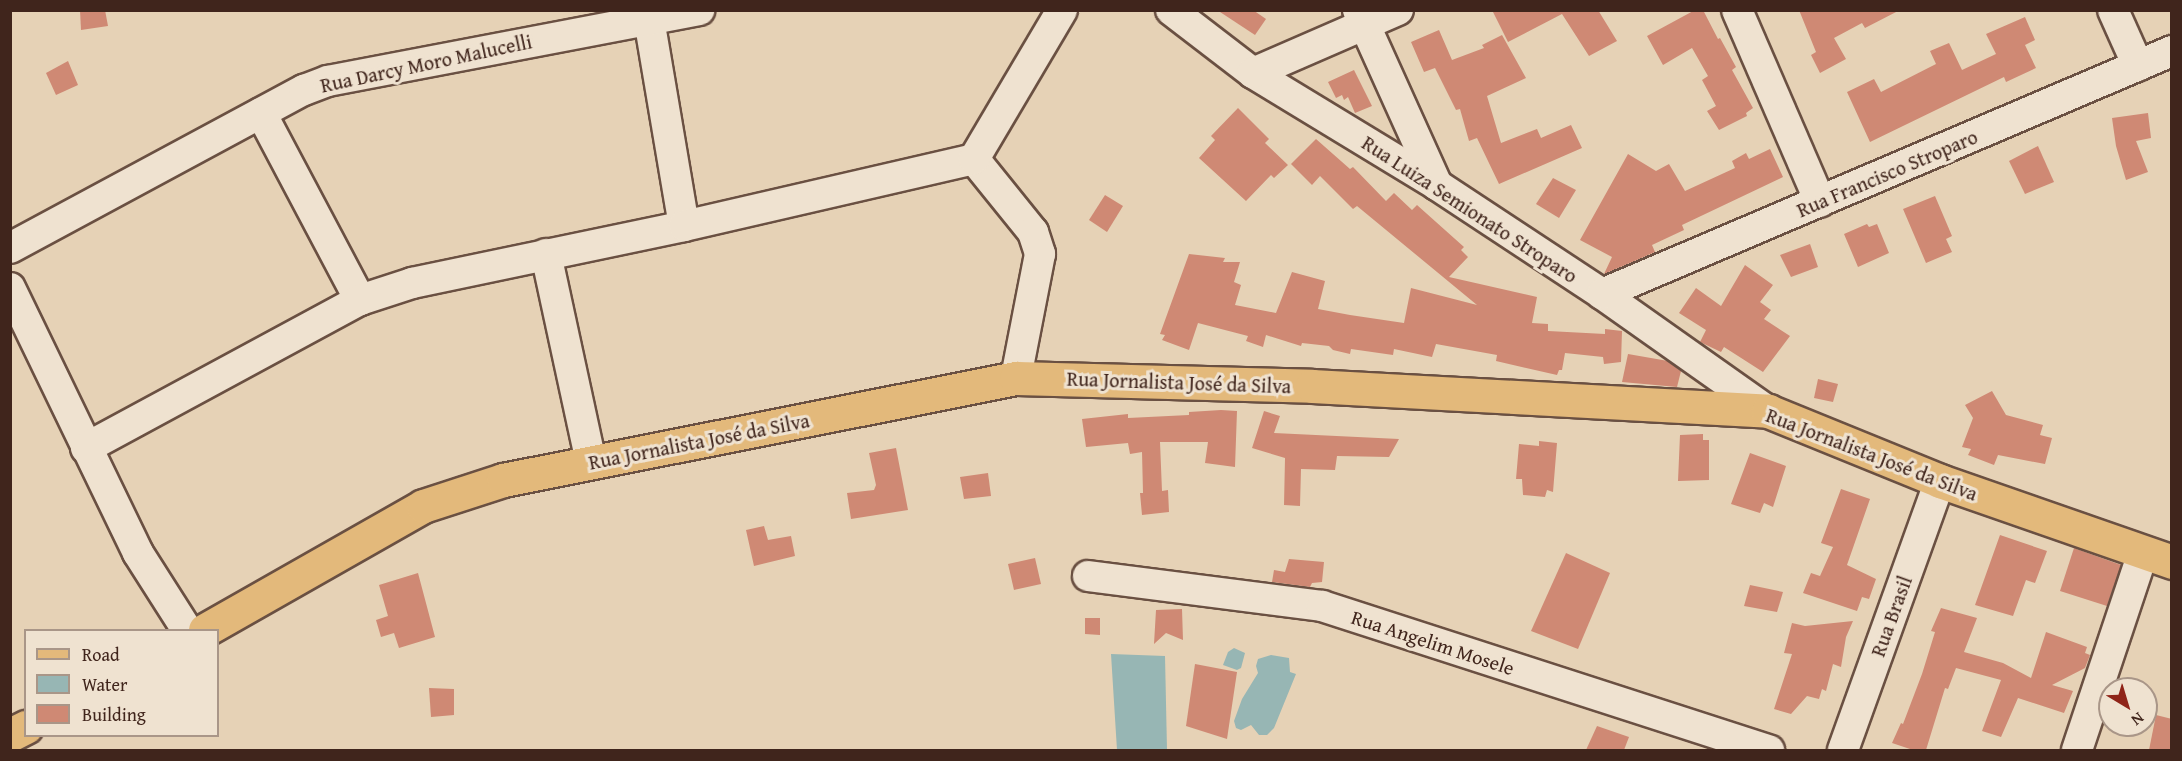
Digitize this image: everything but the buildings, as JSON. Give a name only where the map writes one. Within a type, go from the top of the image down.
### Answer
[{"type":"main road","name":"Rua Jornalista José da Silva","points":[[207,629],[423,507],[503,480],[1016,378],[1312,386],[1768,411],[1940,481],[2157,558]]},
{"type":"main road","points":[[10,735],[24,728]]},
{"type":"street","name":"Rua Darcy Moro Malucelli","points":[[10,248],[261,113],[328,81],[699,10]]},
{"type":"street","points":[[86,448],[360,300],[412,283],[684,226],[974,159],[1062,10]]},
{"type":"street","name":"Rua Luiza Semionato Stroparo","points":[[1171,10],[1253,73],[1437,185],[1602,294],[1768,411]]},
{"type":"street","points":[[1253,73],[1362,18],[1398,10]]},
{"type":"street","points":[[1737,10],[1820,202]]},
{"type":"street","points":[[2114,10],[2138,66]]},
{"type":"street","points":[[1362,18],[1437,185]]},
{"type":"street","points":[[649,19],[684,226]]},
{"type":"street","name":"Rua Francisco Stroparo","points":[[1602,294],[2172,51]]},
{"type":"street","points":[[261,113],[360,300]]},
{"type":"street","points":[[974,159],[1033,232],[1040,254],[1016,378]]},
{"type":"street","points":[[546,254],[591,463]]},
{"type":"street","points":[[10,288],[138,553],[185,629]]},
{"type":"street","name":"Rua Brasil","points":[[1843,750],[1940,481]]},
{"type":"street","points":[[2077,750],[2157,558]]},
{"type":"street","name":"Rua Angelim Mosele","points":[[1088,576],[1322,606],[1769,750]]},
{"type":"water","points":[[1234,648],[1245,653],[1241,668],[1237,670],[1223,665],[1228,652]]},
{"type":"water","points":[[1111,654],[1165,656],[1167,750],[1117,750]]},
{"type":"water","points":[[1271,655],[1289,658],[1290,672],[1296,674],[1274,728],[1267,735],[1259,735],[1251,725],[1241,730],[1236,728],[1234,721],[1242,699],[1258,673],[1256,666],[1258,659]]}]
